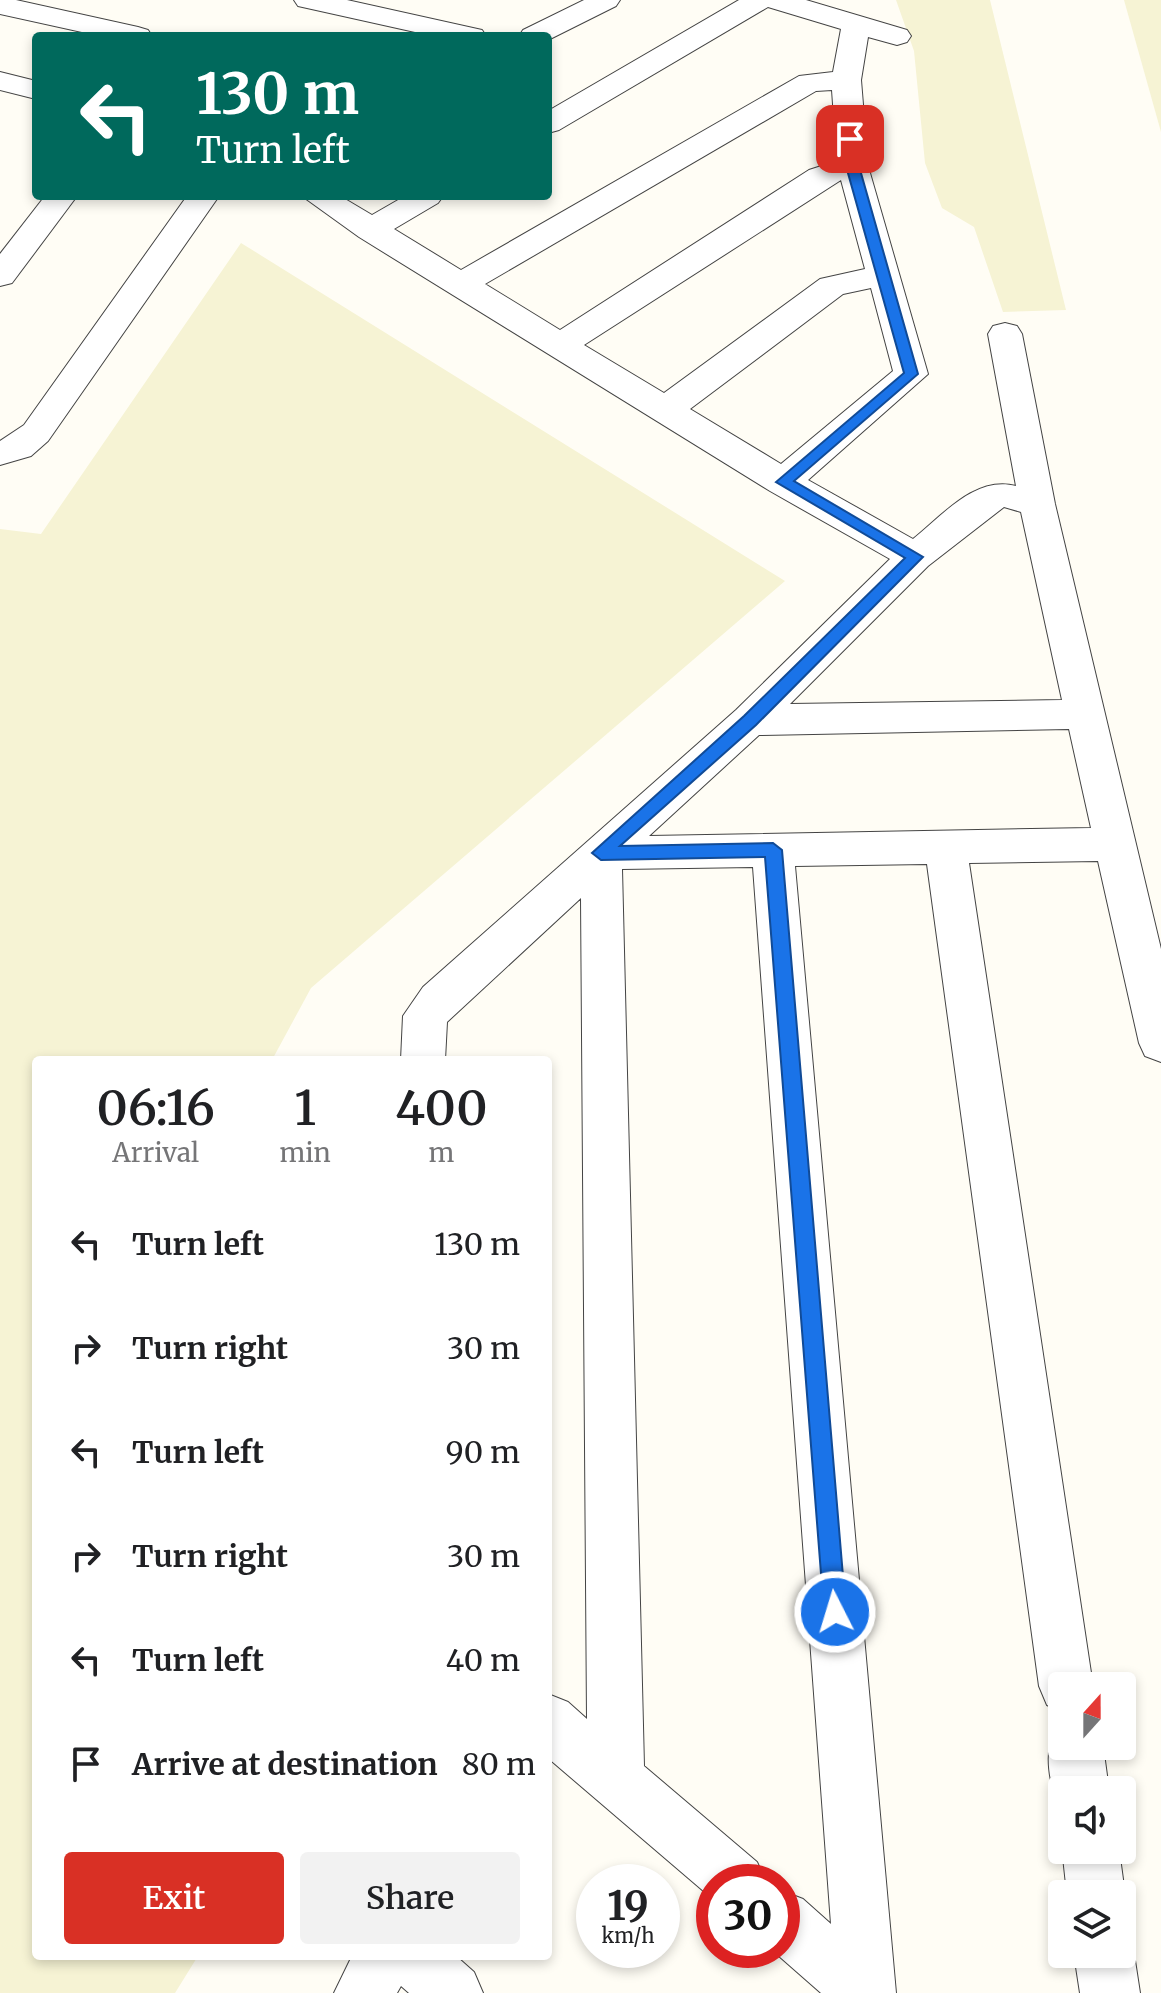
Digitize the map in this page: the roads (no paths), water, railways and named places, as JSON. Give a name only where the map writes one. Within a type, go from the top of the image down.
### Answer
[{"type":"street","points":[[308,0],[380,7],[459,32]]},
{"type":"street","points":[[541,32],[606,0]]},
{"type":"street","points":[[552,122],[759,0]]},
{"type":"street","points":[[775,0],[897,36]]},
{"type":"street","points":[[0,5],[120,32]]},
{"type":"street","points":[[783,482],[911,374],[853,166],[846,80],[856,25]]},
{"type":"street","points":[[461,284],[809,82],[846,80]]},
{"type":"street","points":[[560,345],[820,177],[853,166]]},
{"type":"street","points":[[0,276],[58,200]]},
{"type":"street","points":[[0,453],[18,448],[36,433],[200,200]]},
{"type":"street","points":[[324,200],[783,482],[915,557]]},
{"type":"street","points":[[370,230],[420,200]]},
{"type":"street","points":[[665,410],[832,286],[884,275]]},
{"type":"street","points":[[1005,334],[1037,504],[1088,714],[1161,1043]]},
{"type":"street","points":[[423,1056],[425,1016],[439,1000],[750,720],[915,557],[989,497],[1004,495],[1037,504]]},
{"type":"street","points":[[750,720],[1088,714]]},
{"type":"street","points":[[601,853],[1117,844]]},
{"type":"street","points":[[946,847],[1064,1672]]},
{"type":"street","points":[[773,850],[866,1993],[800,1936]]},
{"type":"street","points":[[601,853],[616,1778]]},
{"type":"street","points":[[552,1725],[716,1864]]},
{"type":"street","points":[[364,1993],[383,1960]]},
{"type":"street","points":[[416,1960],[453,1993]]},
{"type":"street","points":[[1106,1968],[1110,1993]]}]
